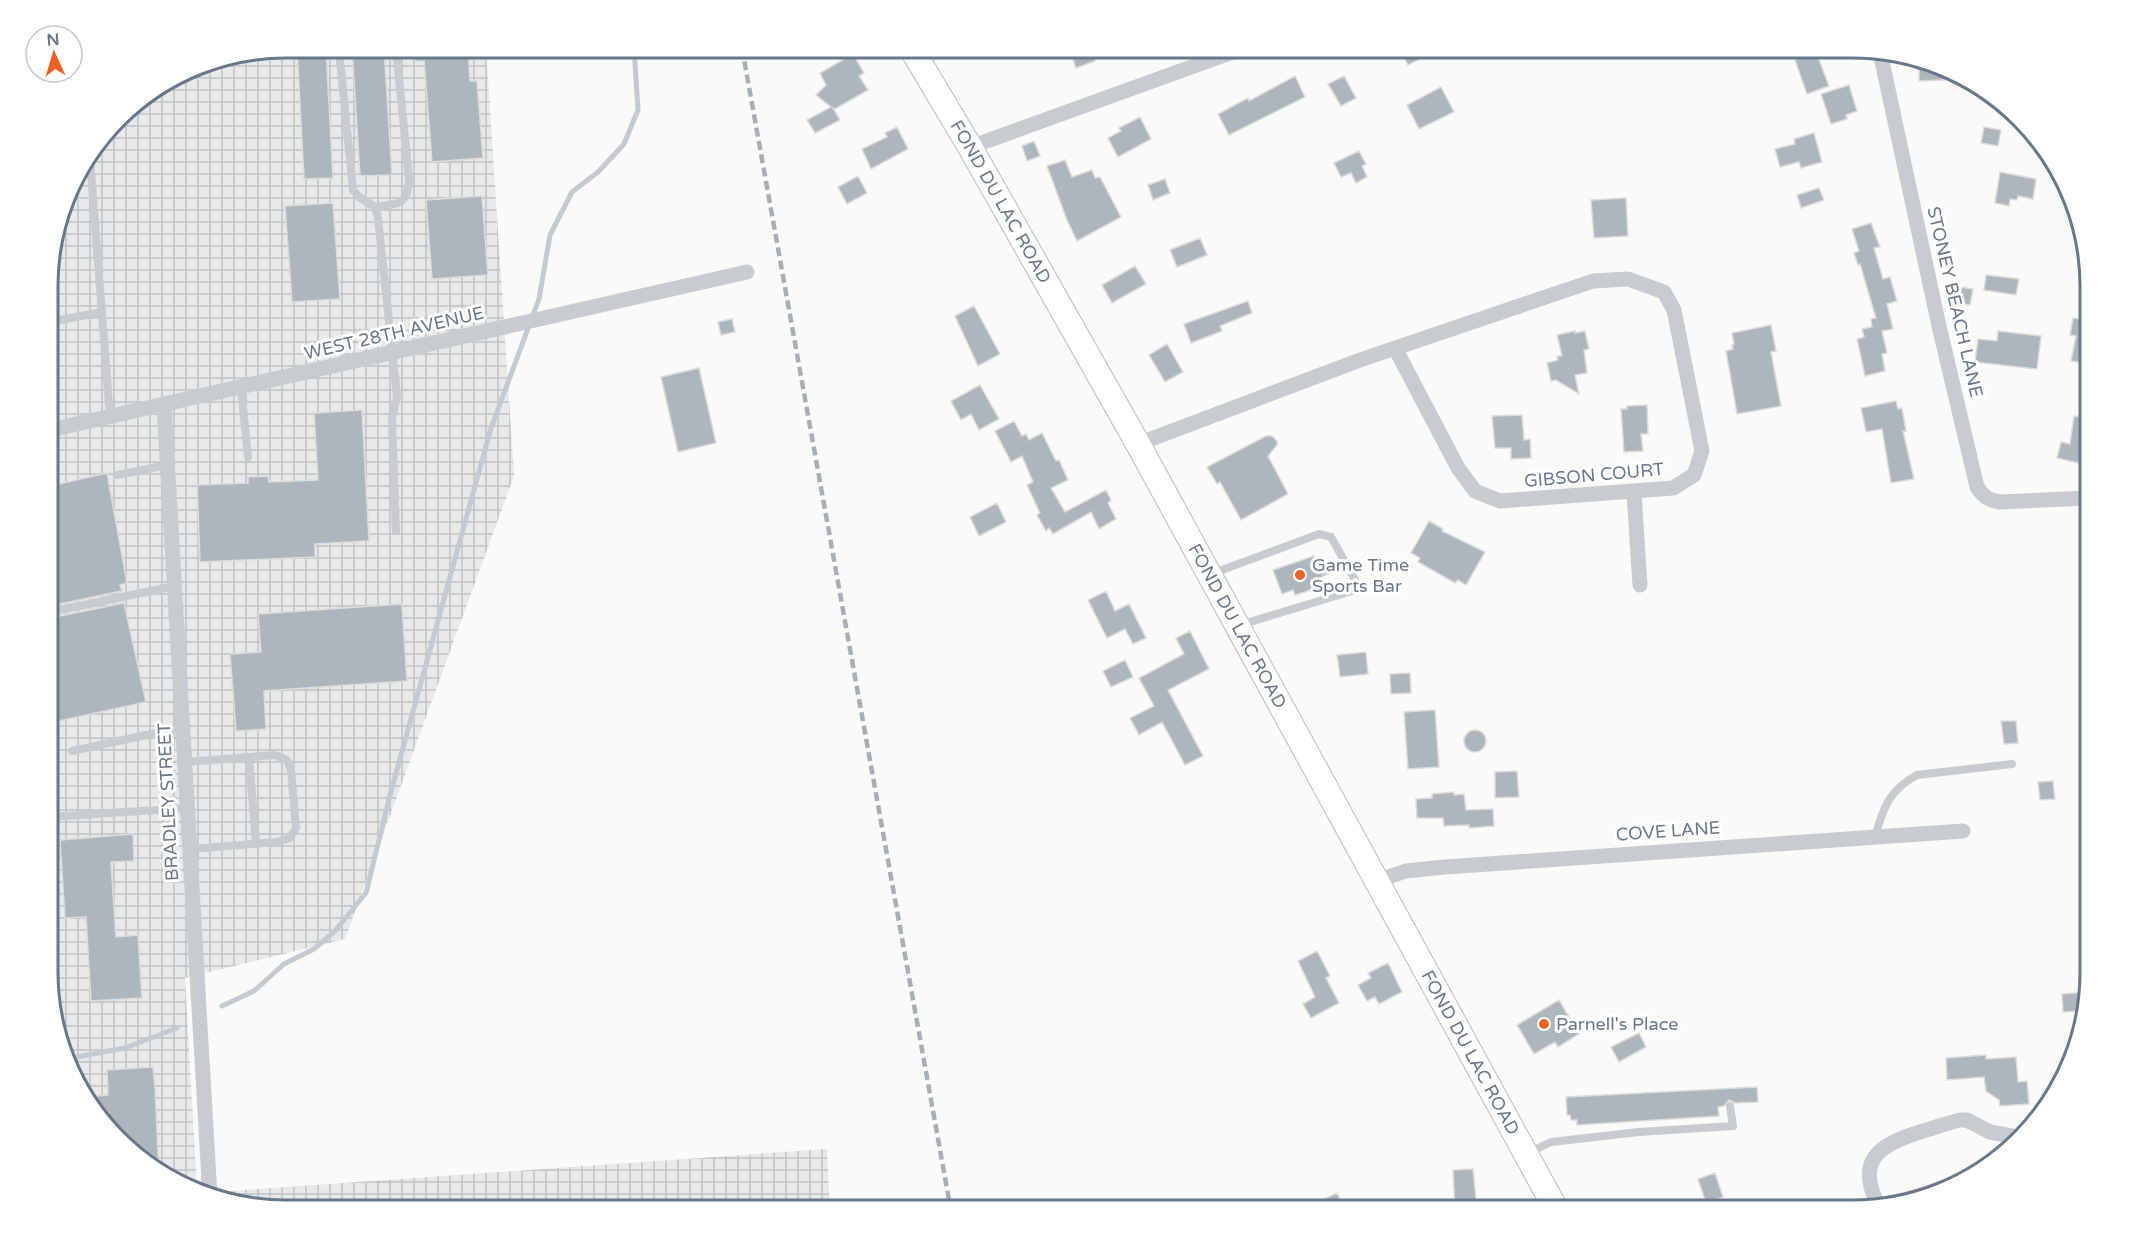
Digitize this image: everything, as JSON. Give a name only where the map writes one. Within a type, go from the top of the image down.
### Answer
[{"type":"main road","name":"FOND DU LAC ROAD","points":[[917,58],[970,147],[1138,444],[1551,1200]]},
{"type":"street","points":[[970,147],[1216,58]]},
{"type":"street","name":"STONEY BEACH LANE","points":[[1882,60],[1939,326],[1977,487],[1983,496],[1991,501],[2080,498]]},
{"type":"street","name":"WEST 28TH AVENUE","points":[[58,428],[747,272]]},
{"type":"street","name":"GIBSON COURT","points":[[1138,444],[1360,360],[1395,348],[1593,281],[1628,279],[1664,292],[1674,310],[1702,451],[1694,475],[1673,488],[1634,493],[1500,501],[1475,491],[1458,468],[1395,348]]},
{"type":"street","name":"BRADLEY STREET","points":[[164,406],[209,1187]]},
{"type":"street","points":[[1634,493],[1640,585]]},
{"type":"street","name":"COVE LANE","points":[[1376,881],[1407,871],[1456,866],[1963,831]]},
{"type":"street","points":[[1875,1199],[1870,1188],[1870,1163],[1882,1148],[1903,1137],[1960,1119],[1990,1132],[2011,1136]]},
{"type":"lane","points":[[340,58],[350,180],[353,190],[359,197],[375,207],[398,204],[404,199],[408,190],[409,179],[397,58]]},
{"type":"lane","points":[[91,170],[110,417]]},
{"type":"lane","points":[[375,207],[397,396],[393,419],[396,531]]},
{"type":"lane","points":[[58,320],[102,312]]},
{"type":"lane","points":[[241,388],[248,457]]},
{"type":"lane","points":[[118,475],[167,465]]},
{"type":"lane","points":[[1209,574],[1318,534],[1331,537],[1355,580],[1353,591],[1237,626]]},
{"type":"lane","points":[[58,610],[175,586]]},
{"type":"lane","points":[[72,751],[183,727]]},
{"type":"lane","points":[[185,762],[275,755],[287,760],[291,770],[296,828],[290,838],[256,844],[190,849]]},
{"type":"lane","points":[[249,757],[256,844]]},
{"type":"lane","points":[[1875,837],[1882,811],[1893,794],[1904,782],[1917,775],[2012,764]]},
{"type":"lane","points":[[58,816],[188,808]]},
{"type":"lane","points":[[1527,1153],[1551,1142],[1639,1132],[1733,1126],[1730,1106]]},
{"type":"shaded area","points":[[287,58],[487,58],[514,476],[345,939],[185,978],[196,1182],[160,1162],[136,1144],[115,1123],[97,1099],[76,1060],[66,1031],[60,1002],[58,972],[58,287],[60,257],[66,228],[82,186],[97,160],[115,136],[136,115],[160,97],[199,76],[242,63]]},
{"type":"shaded area","points":[[827,1149],[829,1200],[272,1200],[223,1191]]},
{"type":"building","points":[[298,58],[327,58],[333,178],[304,179]]},
{"type":"building","points":[[353,58],[385,58],[392,175],[360,176]]},
{"type":"building","points":[[415,58],[469,58],[470,81],[477,81],[483,158],[432,162],[424,61],[415,61]]},
{"type":"building","points":[[846,58],[855,58],[864,73],[859,76],[868,90],[835,109],[833,108],[840,120],[815,133],[807,120],[831,107],[816,95],[826,85],[820,73]]},
{"type":"building","points":[[1072,58],[1094,58],[1095,61],[1076,68]]},
{"type":"building","points":[[1404,58],[1422,58],[1408,65]]},
{"type":"building","points":[[1818,58],[1829,86],[1807,94],[1795,60]]},
{"type":"building","points":[[1919,69],[1947,80],[1919,81]]},
{"type":"building","points":[[1295,76],[1305,97],[1229,135],[1218,114],[1248,98],[1249,101]]},
{"type":"building","points":[[1344,76],[1356,98],[1341,106],[1328,84]]},
{"type":"building","points":[[1849,85],[1857,111],[1846,115],[1847,119],[1831,124],[1821,94]]},
{"type":"building","points":[[1441,87],[1454,112],[1419,129],[1407,105]]},
{"type":"building","points":[[1140,117],[1151,139],[1118,157],[1108,138],[1121,131],[1119,128]]},
{"type":"building","points":[[897,127],[908,149],[871,169],[862,149],[887,137],[885,133]]},
{"type":"building","points":[[1984,127],[2001,130],[1998,146],[1981,143]]},
{"type":"building","points":[[1814,133],[1822,162],[1801,168],[1799,162],[1780,167],[1775,149],[1795,144],[1794,139]]},
{"type":"building","points":[[1034,141],[1040,156],[1027,161],[1022,146]]},
{"type":"building","points":[[1359,151],[1366,164],[1362,166],[1367,177],[1356,183],[1351,173],[1341,177],[1334,163]]},
{"type":"building","points":[[1065,160],[1072,177],[1092,170],[1095,178],[1100,177],[1121,217],[1077,241],[1047,166]]},
{"type":"building","points":[[2000,172],[2036,179],[2033,199],[2018,196],[2017,200],[2010,199],[2009,206],[1995,203]]},
{"type":"building","points":[[858,176],[867,193],[847,204],[838,187]]},
{"type":"building","points":[[1165,179],[1170,193],[1153,200],[1148,185]]},
{"type":"building","points":[[1819,188],[1824,200],[1801,208],[1797,195]]},
{"type":"building","points":[[482,196],[488,275],[432,279],[426,200]]},
{"type":"building","points":[[1626,198],[1628,236],[1594,238],[1591,200]]},
{"type":"building","points":[[333,203],[340,299],[292,302],[285,206]]},
{"type":"building","points":[[1871,223],[1880,247],[1874,248],[1883,279],[1890,277],[1897,301],[1887,304],[1893,329],[1882,331],[1887,353],[1882,354],[1885,371],[1865,376],[1857,339],[1864,337],[1862,329],[1872,327],[1871,319],[1876,318],[1860,264],[1858,265],[1854,253],[1859,251],[1852,229]]},
{"type":"building","points":[[1200,238],[1207,255],[1177,267],[1170,250]]},
{"type":"building","points":[[1135,266],[1146,284],[1112,303],[1102,285]]},
{"type":"building","points":[[1986,275],[2019,279],[2016,295],[1984,290]]},
{"type":"building","points":[[1953,286],[1973,289],[1970,305],[1950,302]]},
{"type":"building","points":[[1248,301],[1252,313],[1220,326],[1222,331],[1191,343],[1184,324]]},
{"type":"building","points":[[974,306],[1000,354],[978,366],[955,316]]},
{"type":"building","points":[[2073,318],[2080,319],[2080,362],[2071,361],[2076,336],[2070,335]]},
{"type":"building","points":[[732,319],[735,332],[721,335],[718,322]]},
{"type":"building","points":[[1771,325],[1776,351],[1771,352],[1781,406],[1737,414],[1726,351],[1733,349],[1732,333]]},
{"type":"building","points":[[1575,331],[1575,333],[1585,331],[1589,349],[1584,350],[1587,373],[1575,375],[1579,394],[1556,380],[1551,381],[1547,363],[1558,360],[1557,356],[1562,356],[1557,335]]},
{"type":"building","points":[[1998,331],[2041,336],[2037,369],[1975,362],[1978,339],[1997,341]]},
{"type":"building","points":[[1167,344],[1183,372],[1165,382],[1149,355]]},
{"type":"building","points":[[699,368],[716,443],[678,452],[661,377]]},
{"type":"building","points":[[980,385],[999,419],[979,430],[971,414],[961,420],[951,401]]},
{"type":"building","points":[[1896,401],[1898,409],[1902,408],[1906,431],[1903,431],[1914,479],[1891,483],[1882,429],[1866,432],[1861,408]]},
{"type":"building","points":[[1647,405],[1648,434],[1641,434],[1643,451],[1624,452],[1621,409],[1627,409],[1627,406]]},
{"type":"building","points":[[362,410],[369,541],[315,544],[315,557],[200,562],[197,485],[248,483],[248,477],[268,476],[269,482],[318,480],[314,413]]},
{"type":"building","points":[[1522,415],[1524,440],[1530,439],[1531,458],[1511,459],[1511,448],[1495,448],[1492,416]]},
{"type":"building","points":[[2074,416],[2080,417],[2080,463],[2057,458],[2061,442],[2070,444]]},
{"type":"building","points":[[1014,421],[1022,436],[1026,434],[1029,440],[1042,433],[1056,461],[1059,460],[1068,480],[1051,488],[1065,512],[1106,490],[1111,500],[1108,503],[1116,519],[1099,529],[1091,512],[1053,534],[1049,528],[1046,531],[1037,515],[1040,513],[1027,485],[1033,482],[1022,456],[1011,462],[995,431]]},
{"type":"building","points":[[1266,436],[1272,436],[1277,441],[1277,445],[1268,456],[1288,494],[1241,520],[1220,482],[1217,484],[1207,467]]},
{"type":"building","points":[[107,473],[127,583],[120,585],[122,591],[58,604],[58,484]]},
{"type":"building","points":[[997,503],[1006,522],[979,536],[970,517]]},
{"type":"building","points":[[1429,521],[1443,529],[1442,531],[1485,552],[1466,585],[1458,580],[1455,583],[1418,562],[1420,558],[1411,553]]},
{"type":"building","name":"Game Time Sports Bar","points":[[1314,556],[1316,562],[1322,560],[1328,574],[1312,582],[1314,589],[1295,595],[1293,590],[1282,594],[1273,570]]},
{"type":"building","points":[[1106,591],[1115,611],[1129,604],[1146,638],[1133,644],[1125,629],[1107,638],[1088,600]]},
{"type":"building","points":[[124,603],[146,702],[58,721],[58,616]]},
{"type":"building","points":[[402,604],[407,681],[264,691],[266,729],[236,731],[230,654],[261,652],[258,614]]},
{"type":"building","points":[[1190,631],[1209,669],[1168,690],[1203,756],[1185,765],[1162,722],[1139,735],[1130,718],[1154,706],[1139,678],[1184,654],[1176,638]]},
{"type":"building","points":[[1366,652],[1368,674],[1340,677],[1337,655]]},
{"type":"building","points":[[1125,660],[1133,677],[1111,687],[1103,671]]},
{"type":"building","points":[[1410,673],[1411,693],[1391,694],[1390,674]]},
{"type":"building","points":[[1435,710],[1439,767],[1408,769],[1404,712]]},
{"type":"building","points":[[2001,721],[2016,721],[2018,743],[2004,744]]},
{"type":"building","points":[[1475,730],[1483,733],[1486,741],[1483,749],[1475,752],[1467,749],[1464,741],[1467,733]]},
{"type":"building","points":[[1517,771],[1519,797],[1495,798],[1495,772]]},
{"type":"building","points":[[2053,781],[2055,799],[2040,800],[2038,782]]},
{"type":"building","points":[[1454,792],[1454,795],[1464,794],[1466,810],[1493,809],[1494,826],[1469,828],[1469,825],[1444,826],[1443,818],[1417,818],[1416,799],[1432,798],[1432,794]]},
{"type":"building","points":[[133,834],[134,861],[111,862],[116,937],[138,935],[142,998],[91,1001],[86,917],[65,918],[60,840]]},
{"type":"building","points":[[1317,951],[1330,976],[1326,978],[1339,1003],[1311,1018],[1303,1004],[1315,997],[1298,961]]},
{"type":"building","points":[[1388,963],[1402,992],[1379,1004],[1375,997],[1367,1001],[1358,985],[1371,978],[1368,973]]},
{"type":"building","points":[[2079,993],[2076,1011],[2063,1012],[2062,994]]},
{"type":"building","name":"Parnell's Place","points":[[1559,1000],[1579,1034],[1558,1047],[1555,1042],[1534,1054],[1517,1025]]},
{"type":"building","points":[[1639,1033],[1646,1047],[1619,1062],[1611,1047]]},
{"type":"building","points":[[1986,1055],[1986,1059],[2016,1057],[2018,1082],[2027,1081],[2029,1104],[2000,1106],[1999,1100],[1986,1091],[1984,1077],[1947,1080],[1946,1058]]},
{"type":"building","points":[[153,1067],[159,1161],[125,1134],[95,1096],[108,1095],[107,1070]]},
{"type":"building","points":[[1757,1087],[1758,1102],[1735,1103],[1729,1100],[1724,1106],[1718,1107],[1719,1116],[1577,1125],[1577,1120],[1571,1120],[1570,1115],[1567,1115],[1566,1097]]},
{"type":"building","points":[[1473,1169],[1476,1200],[1454,1200],[1453,1170]]},
{"type":"building","points":[[1715,1173],[1723,1197],[1705,1200],[1698,1179]]},
{"type":"building","points":[[1337,1193],[1340,1200],[1322,1200]]},
{"type":"waterway","points":[[222,1006],[254,991],[284,964],[314,949],[334,932],[366,893],[390,795],[491,428],[539,299],[550,235],[572,192],[598,172],[624,144],[638,110],[635,58]]},
{"type":"waterway","points":[[75,1057],[125,1048],[177,1028]]},
{"type":"railway","points":[[744,58],[949,1200]]},
{"type":"place","name":"Game Time Sports Bar","points":[[1300,575]]},
{"type":"place","name":"Parnell's Place","points":[[1544,1024]]}]
